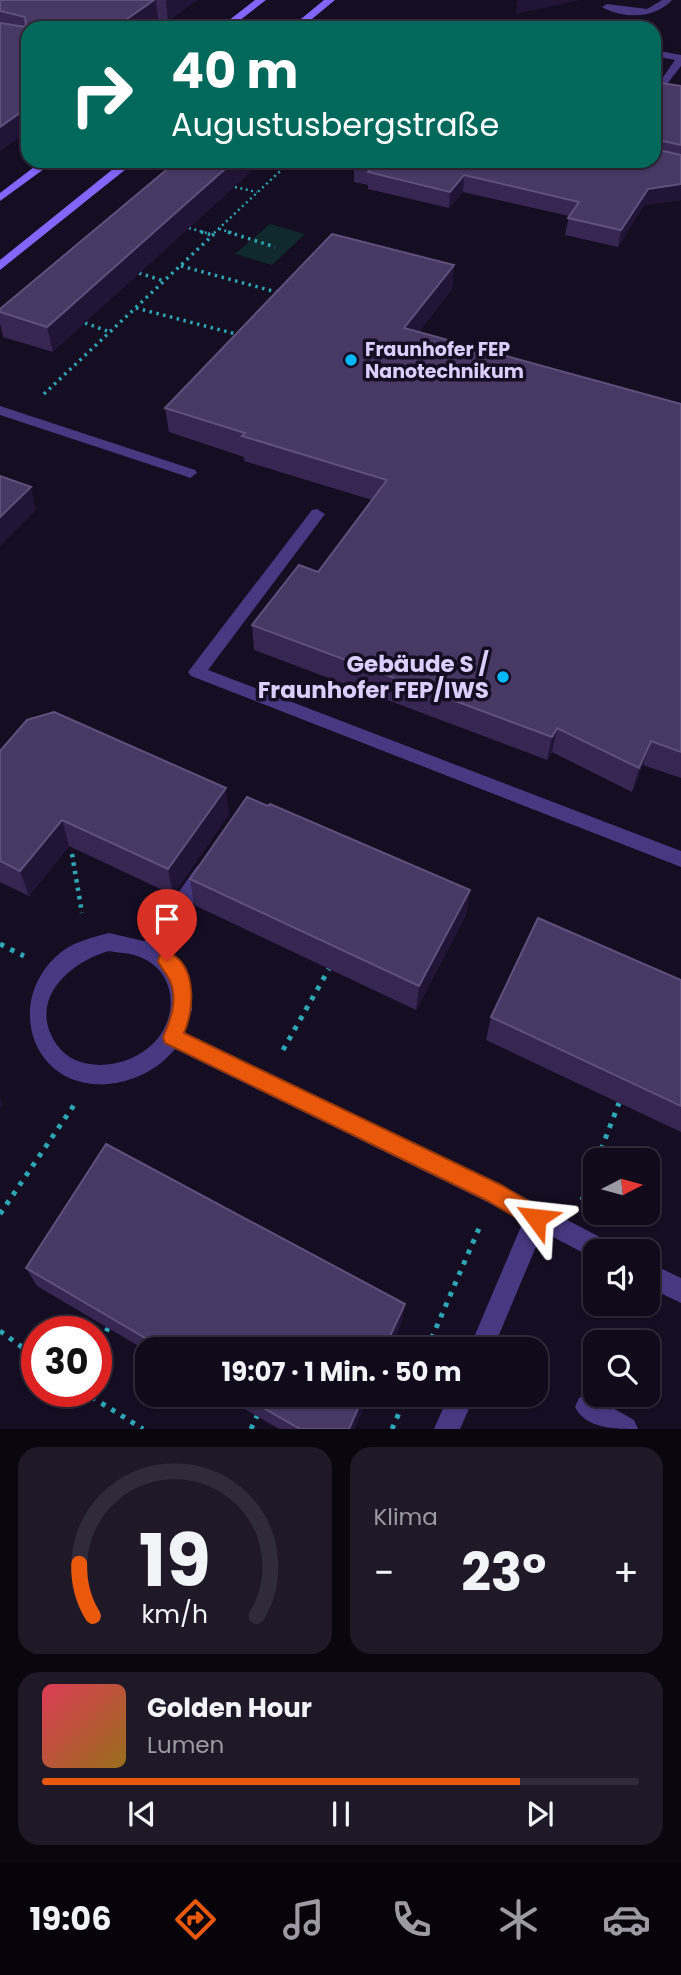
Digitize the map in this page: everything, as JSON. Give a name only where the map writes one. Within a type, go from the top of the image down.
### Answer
[{"type":"main road","points":[[233,21],[261,0]]},
{"type":"main road","points":[[304,21],[330,0]]},
{"type":"main road","points":[[0,198],[40,168]]},
{"type":"main road","points":[[0,266],[121,168]]},
{"type":"street","points":[[607,7],[650,13],[660,9],[667,0]]},
{"type":"street","points":[[661,54],[681,58],[661,88]]},
{"type":"street","points":[[0,410],[190,473]]},
{"type":"street","points":[[317,514],[197,673],[681,859]]},
{"type":"street","points":[[150,949],[218,851]]},
{"type":"street","points":[[109,942],[131,943],[150,949],[167,961],[183,996],[181,1017],[172,1037],[157,1055],[136,1068],[113,1075],[89,1075],[67,1068],[49,1054],[38,1036],[36,1015],[40,993],[52,974],[68,958],[88,947],[109,942]]},
{"type":"street","points":[[172,1037],[494,1193],[583,1241]]},
{"type":"street","points":[[486,1337],[536,1218]]},
{"type":"street","points":[[660,1280],[681,1291]]},
{"type":"street","points":[[447,1429],[457,1407]]},
{"type":"street","points":[[588,1407],[625,1429]]},
{"type":"path","points":[[20,417],[284,168]]},
{"type":"path","points":[[235,187],[258,192]]},
{"type":"path","points":[[189,228],[213,235]]},
{"type":"path","points":[[219,229],[275,247]]},
{"type":"path","points":[[180,266],[283,293]]},
{"type":"path","points":[[139,273],[164,281]]},
{"type":"path","points":[[136,308],[242,336]]},
{"type":"path","points":[[85,323],[110,331]]},
{"type":"path","points":[[72,854],[84,925]]},
{"type":"path","points":[[281,1053],[329,969]]},
{"type":"path","points":[[0,1214],[77,1100],[89,1075]]},
{"type":"path","points":[[602,1148],[619,1103]]},
{"type":"path","points":[[432,1337],[494,1193]]},
{"type":"path","points":[[0,1331],[21,1346]]},
{"type":"path","points":[[108,1407],[143,1429]]},
{"type":"path","points":[[392,1429],[402,1407]]},
{"type":"path","points":[[251,1429],[257,1416]]},
{"type":"green space","points":[[270,224],[305,234],[272,265],[235,254]]},
{"type":"building","points":[[0,0],[154,0],[124,21],[25,21],[25,17],[0,11]]},
{"type":"building","points":[[0,23],[21,26],[21,112],[0,127]]},
{"type":"building","points":[[662,83],[681,86],[681,145],[661,141]]},
{"type":"building","points":[[661,151],[681,155],[681,184],[648,189],[621,230],[568,218],[579,202],[464,175],[450,192],[368,172],[371,169],[367,168],[661,168]]},
{"type":"building","points":[[169,168],[226,168],[47,327],[0,312],[0,309]]},
{"type":"building","points":[[332,234],[454,265],[404,328],[681,404],[681,752],[651,741],[639,768],[557,728],[552,737],[252,625],[299,565],[318,572],[387,480],[242,436],[245,433],[165,408]]},
{"type":"building","points":[[0,476],[31,487],[0,517]]},
{"type":"building","points":[[54,712],[226,788],[168,869],[62,820],[20,871],[0,861],[0,751],[27,720]]},
{"type":"building","points":[[247,797],[268,806],[270,804],[470,890],[419,986],[190,879]]},
{"type":"building","points":[[538,918],[681,980],[681,1106],[491,1017]]},
{"type":"building","points":[[106,1144],[405,1304],[390,1337],[144,1337],[112,1316],[26,1268]]},
{"type":"building","points":[[262,1407],[359,1407],[349,1429],[300,1429]]},
{"type":"place","name":"Fraunhofer FEP Nanotechnikum","points":[[351,360]]},
{"type":"place","name":"Gebäude S / Fraunhofer FEP/IWS","points":[[503,677]]},
{"type":"route","points":[[167,961],[178,977],[183,996],[181,1017],[172,1037],[494,1193],[536,1218]]}]
